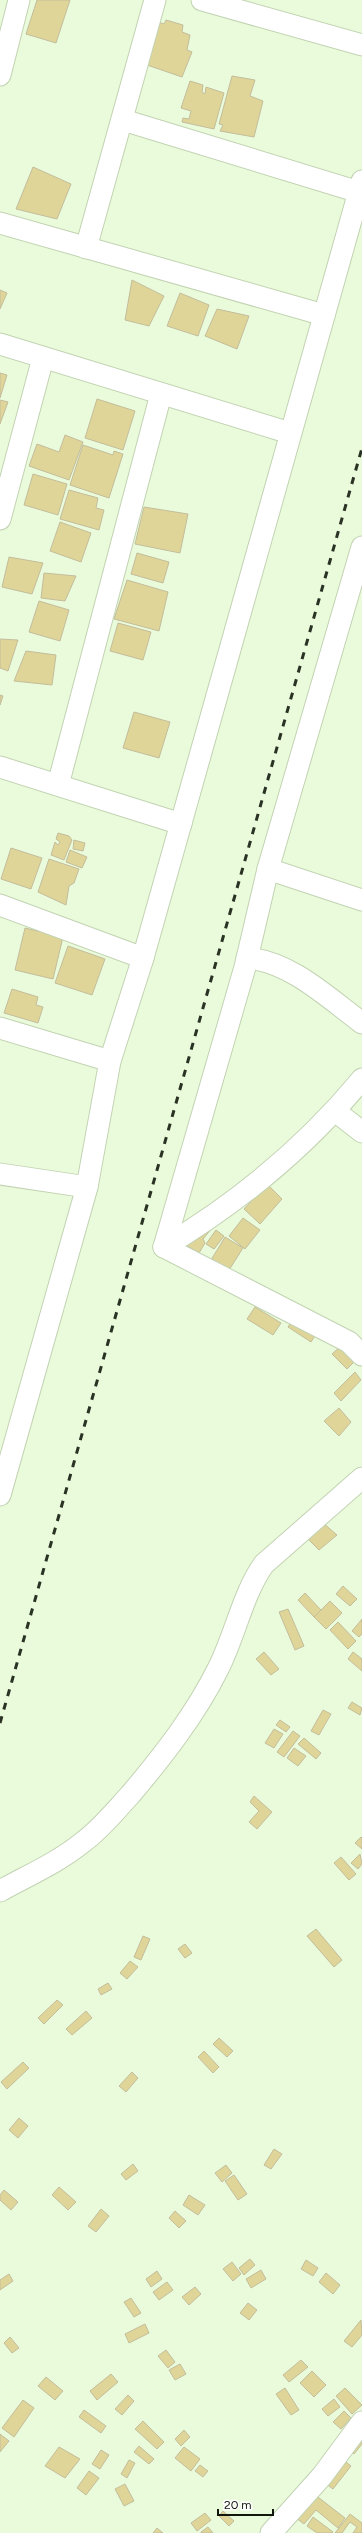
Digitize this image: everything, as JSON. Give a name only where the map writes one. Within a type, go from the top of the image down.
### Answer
[{"type":"street","points":[[0,75],[19,0]]},
{"type":"street","points":[[86,248],[123,120],[155,0]]},
{"type":"street","points":[[202,0],[362,46]]},
{"type":"street","points":[[0,1495],[87,1187],[110,1061],[142,958],[360,187],[123,120]]},
{"type":"street","points":[[0,223],[324,315]]},
{"type":"street","points":[[0,344],[290,433]]},
{"type":"street","points":[[0,519],[42,358]]},
{"type":"street","points":[[58,785],[161,394]]},
{"type":"street","points":[[164,1247],[247,958],[268,869],[362,547]]},
{"type":"street","points":[[0,768],[180,824]]},
{"type":"street","points":[[268,869],[362,900]]},
{"type":"street","points":[[0,905],[142,958]]},
{"type":"street","points":[[247,958],[267,960],[304,980],[362,1022]]},
{"type":"street","points":[[0,1028],[110,1061]]},
{"type":"street","points":[[164,1247],[240,1198],[294,1152],[334,1111],[362,1079]]},
{"type":"street","points":[[334,1111],[362,1132]]},
{"type":"street","points":[[0,1174],[87,1187]]},
{"type":"street","points":[[164,1247],[349,1342],[362,1355]]},
{"type":"street","points":[[0,1891],[82,1844],[96,1832],[127,1798],[162,1758],[210,1686],[229,1648],[256,1574],[264,1564],[362,1478]]},
{"type":"street","points":[[271,2533],[318,2481],[362,2422]]},
{"type":"building","points":[[37,0],[70,0],[56,43],[26,34]]},
{"type":"building","points":[[152,20],[164,24],[166,20],[183,25],[182,32],[190,35],[187,50],[192,52],[182,77],[147,65]]},
{"type":"building","points":[[232,76],[255,80],[250,96],[263,101],[254,137],[220,131],[223,125],[219,124]]},
{"type":"building","points":[[190,81],[203,85],[202,92],[205,94],[206,87],[224,93],[214,129],[182,122],[183,118],[189,119],[191,111],[181,108]]},
{"type":"building","points":[[33,167],[71,184],[57,219],[16,209]]},
{"type":"building","points":[[132,280],[164,296],[149,326],[125,320]]},
{"type":"building","points":[[0,290],[7,293],[0,309]]},
{"type":"building","points":[[180,293],[209,305],[198,336],[167,326]]},
{"type":"building","points":[[217,309],[249,316],[237,349],[205,336]]},
{"type":"building","points":[[0,373],[7,375],[0,398]]},
{"type":"building","points":[[97,399],[135,411],[123,450],[85,438]]},
{"type":"building","points":[[0,400],[8,402],[0,424]]},
{"type":"building","points":[[65,435],[83,442],[69,480],[29,466],[37,444],[59,452]]},
{"type":"building","points":[[83,445],[113,455],[114,451],[123,454],[109,498],[70,485]]},
{"type":"building","points":[[33,474],[67,484],[58,515],[24,505]]},
{"type":"building","points":[[69,490],[98,498],[96,508],[104,510],[99,530],[60,519]]},
{"type":"building","points":[[144,507],[188,514],[180,553],[135,544]]},
{"type":"building","points":[[60,522],[91,533],[81,562],[50,551]]},
{"type":"building","points":[[137,553],[169,562],[163,583],[131,574]]},
{"type":"building","points":[[9,557],[43,563],[32,594],[2,587]]},
{"type":"building","points":[[44,573],[76,576],[65,601],[41,598]]},
{"type":"building","points":[[127,580],[168,592],[159,631],[114,619]]},
{"type":"building","points":[[39,601],[69,610],[60,641],[29,632]]},
{"type":"building","points":[[118,623],[151,632],[143,660],[110,651]]},
{"type":"building","points":[[0,639],[18,640],[8,671],[0,668]]},
{"type":"building","points":[[26,651],[56,655],[52,685],[14,681]]},
{"type":"building","points":[[0,695],[3,696],[0,705]]},
{"type":"building","points":[[134,712],[170,722],[159,758],[123,748]]},
{"type":"building","points":[[58,833],[69,836],[72,840],[64,860],[51,855],[55,842],[58,845],[60,842],[56,839]]},
{"type":"building","points":[[74,840],[85,843],[83,851],[73,849]]},
{"type":"building","points":[[11,848],[42,858],[31,889],[1,879]]},
{"type":"building","points":[[70,850],[87,857],[82,868],[66,862]]},
{"type":"building","points":[[49,859],[79,869],[74,883],[69,886],[66,905],[38,892]]},
{"type":"building","points":[[25,928],[63,937],[53,979],[15,970]]},
{"type":"building","points":[[68,946],[105,959],[92,995],[55,983]]},
{"type":"building","points":[[12,989],[38,997],[36,1005],[43,1007],[38,1023],[4,1013]]},
{"type":"building","points":[[267,1184],[282,1199],[260,1224],[244,1209]]},
{"type":"building","points":[[243,1218],[260,1230],[245,1249],[229,1236]]},
{"type":"building","points":[[212,1228],[203,1239],[205,1243],[199,1253],[184,1244]]},
{"type":"building","points":[[216,1230],[224,1236],[214,1249],[206,1244]]},
{"type":"building","points":[[225,1237],[243,1248],[229,1270],[211,1260]]},
{"type":"building","points":[[255,1307],[281,1323],[273,1335],[247,1319]]},
{"type":"building","points":[[295,1316],[318,1331],[311,1342],[288,1327]]},
{"type":"building","points":[[342,1345],[356,1360],[347,1369],[332,1354]]},
{"type":"building","points":[[355,1372],[361,1380],[341,1401],[334,1393]]},
{"type":"building","points":[[339,1408],[351,1422],[339,1436],[324,1421]]},
{"type":"building","points":[[322,1522],[337,1535],[319,1550],[306,1537]]},
{"type":"building","points":[[343,1586],[357,1599],[350,1606],[336,1594]]},
{"type":"building","points":[[305,1593],[321,1610],[314,1617],[298,1600]]},
{"type":"building","points":[[330,1601],[342,1613],[326,1629],[314,1617]]},
{"type":"building","points":[[288,1609],[304,1646],[295,1650],[279,1612]]},
{"type":"building","points":[[362,1619],[362,1634],[359,1637],[352,1631]]},
{"type":"building","points":[[338,1622],[356,1641],[348,1649],[330,1630]]},
{"type":"building","points":[[264,1652],[279,1669],[271,1675],[256,1659]]},
{"type":"building","points":[[353,1652],[362,1659],[362,1671],[348,1659]]},
{"type":"building","points":[[352,1702],[362,1708],[360,1715],[348,1708]]},
{"type":"building","points":[[323,1710],[331,1714],[319,1735],[311,1731]]},
{"type":"building","points":[[280,1720],[290,1727],[286,1732],[276,1725]]},
{"type":"building","points":[[274,1729],[283,1734],[274,1748],[265,1743]]},
{"type":"building","points":[[293,1731],[300,1736],[284,1757],[277,1752]]},
{"type":"building","points":[[304,1738],[321,1753],[316,1759],[298,1744]]},
{"type":"building","points":[[294,1748],[306,1756],[298,1766],[287,1758]]},
{"type":"building","points":[[254,1796],[272,1812],[257,1829],[249,1822],[259,1811],[250,1802]]},
{"type":"building","points":[[361,1837],[362,1838],[362,1849],[355,1843]]},
{"type":"building","points":[[360,1854],[362,1864],[358,1869],[351,1863]]},
{"type":"building","points":[[341,1857],[356,1874],[349,1880],[334,1863]]},
{"type":"building","points":[[316,1929],[342,1960],[334,1967],[307,1936]]},
{"type":"building","points":[[143,1936],[150,1939],[141,1960],[134,1957]]},
{"type":"building","points":[[185,1944],[192,1953],[185,1958],[178,1949]]},
{"type":"building","points":[[130,1961],[138,1967],[127,1979],[120,1973]]},
{"type":"building","points":[[108,1983],[112,1989],[101,1995],[98,1989]]},
{"type":"building","points":[[57,2000],[63,2005],[44,2024],[38,2018]]},
{"type":"building","points":[[86,2011],[92,2018],[72,2035],[66,2029]]},
{"type":"building","points":[[219,2038],[233,2051],[227,2057],[213,2044]]},
{"type":"building","points":[[204,2051],[219,2067],[213,2073],[198,2057]]},
{"type":"building","points":[[23,2062],[29,2068],[7,2089],[1,2082]]},
{"type":"building","points":[[132,2072],[138,2078],[126,2092],[119,2086]]},
{"type":"building","points":[[19,2118],[28,2126],[18,2138],[9,2130]]},
{"type":"building","points":[[274,2149],[282,2154],[271,2169],[264,2165]]},
{"type":"building","points":[[133,2164],[138,2171],[126,2180],[121,2174]]},
{"type":"building","points":[[226,2165],[232,2173],[222,2182],[215,2173]]},
{"type":"building","points":[[234,2175],[247,2194],[238,2200],[225,2181]]},
{"type":"building","points":[[59,2187],[76,2202],[68,2210],[52,2195]]},
{"type":"building","points":[[4,2190],[18,2202],[11,2210],[0,2200],[0,2195]]},
{"type":"building","points":[[189,2195],[205,2205],[198,2215],[183,2205]]},
{"type":"building","points":[[101,2209],[109,2216],[96,2232],[88,2226]]},
{"type":"building","points":[[175,2211],[186,2221],[179,2228],[169,2218]]},
{"type":"building","points":[[250,2259],[255,2265],[244,2275],[239,2268]]},
{"type":"building","points":[[306,2260],[318,2268],[313,2276],[301,2269]]},
{"type":"building","points":[[232,2262],[241,2274],[233,2281],[223,2269]]},
{"type":"building","points":[[261,2270],[266,2279],[251,2288],[246,2279]]},
{"type":"building","points":[[157,2271],[162,2279],[151,2287],[146,2279]]},
{"type":"building","points":[[326,2273],[340,2285],[333,2294],[319,2282]]},
{"type":"building","points":[[9,2274],[13,2281],[0,2290],[0,2280]]},
{"type":"building","points":[[167,2282],[173,2290],[159,2300],[153,2292]]},
{"type":"building","points":[[195,2287],[201,2294],[189,2305],[182,2297]]},
{"type":"building","points":[[131,2298],[141,2313],[134,2317],[124,2302]]},
{"type":"building","points":[[248,2303],[257,2310],[249,2320],[240,2313]]},
{"type":"building","points":[[361,2320],[362,2335],[352,2347],[344,2341]]},
{"type":"building","points":[[145,2324],[149,2333],[129,2343],[125,2334]]},
{"type":"building","points":[[10,2337],[19,2348],[12,2353],[4,2343]]},
{"type":"building","points":[[166,2350],[175,2362],[168,2368],[158,2356]]},
{"type":"building","points":[[301,2360],[308,2367],[289,2382],[283,2375]]},
{"type":"building","points":[[180,2364],[186,2374],[175,2380],[169,2370]]},
{"type":"building","points":[[312,2371],[326,2385],[314,2397],[300,2383]]},
{"type":"building","points":[[111,2374],[118,2382],[97,2400],[90,2391]]},
{"type":"building","points":[[46,2377],[63,2391],[55,2400],[38,2386]]},
{"type":"building","points":[[285,2388],[299,2410],[291,2415],[276,2394]]},
{"type":"building","points":[[345,2388],[362,2405],[352,2414],[336,2396]]},
{"type":"building","points":[[128,2395],[134,2401],[122,2415],[115,2409]]},
{"type":"building","points":[[334,2399],[340,2407],[328,2416],[322,2409]]},
{"type":"building","points":[[23,2400],[34,2408],[14,2437],[2,2428]]},
{"type":"building","points":[[84,2410],[106,2426],[101,2433],[79,2417]]},
{"type":"building","points":[[344,2411],[351,2418],[341,2429],[333,2422]]},
{"type":"building","points":[[143,2421],[164,2442],[157,2449],[135,2429]]},
{"type":"building","points":[[184,2430],[190,2437],[181,2446],[175,2439]]},
{"type":"building","points":[[0,2434],[9,2441],[0,2452]]},
{"type":"building","points":[[362,2436],[362,2444],[354,2454],[346,2448]]},
{"type":"building","points":[[139,2446],[154,2459],[149,2464],[134,2452]]},
{"type":"building","points":[[59,2447],[80,2459],[65,2478],[45,2466]]},
{"type":"building","points":[[184,2447],[200,2459],[191,2471],[175,2458]]},
{"type":"building","points":[[101,2450],[109,2455],[100,2469],[92,2464]]},
{"type":"building","points":[[342,2459],[351,2466],[333,2489],[325,2483]]},
{"type":"building","points":[[129,2460],[135,2463],[127,2478],[121,2474]]},
{"type":"building","points":[[200,2465],[208,2471],[203,2477],[195,2471]]},
{"type":"building","points":[[89,2471],[99,2478],[86,2495],[77,2488]]},
{"type":"building","points":[[125,2484],[134,2501],[124,2506],[115,2489]]},
{"type":"building","points":[[314,2494],[345,2518],[338,2528],[316,2510],[304,2524],[296,2518]]},
{"type":"building","points":[[223,2511],[234,2521],[229,2526],[219,2516]]},
{"type":"building","points":[[205,2513],[211,2520],[197,2531],[191,2523]]},
{"type":"building","points":[[350,2514],[362,2523],[362,2533],[353,2533],[357,2527],[350,2522],[342,2533],[335,2533]]},
{"type":"building","points":[[313,2517],[333,2532],[317,2533],[307,2526]]},
{"type":"building","points":[[208,2527],[213,2533],[201,2533],[201,2532]]},
{"type":"building","points":[[157,2528],[163,2533],[153,2533]]},
{"type":"railway","points":[[0,1723],[362,448]]}]
